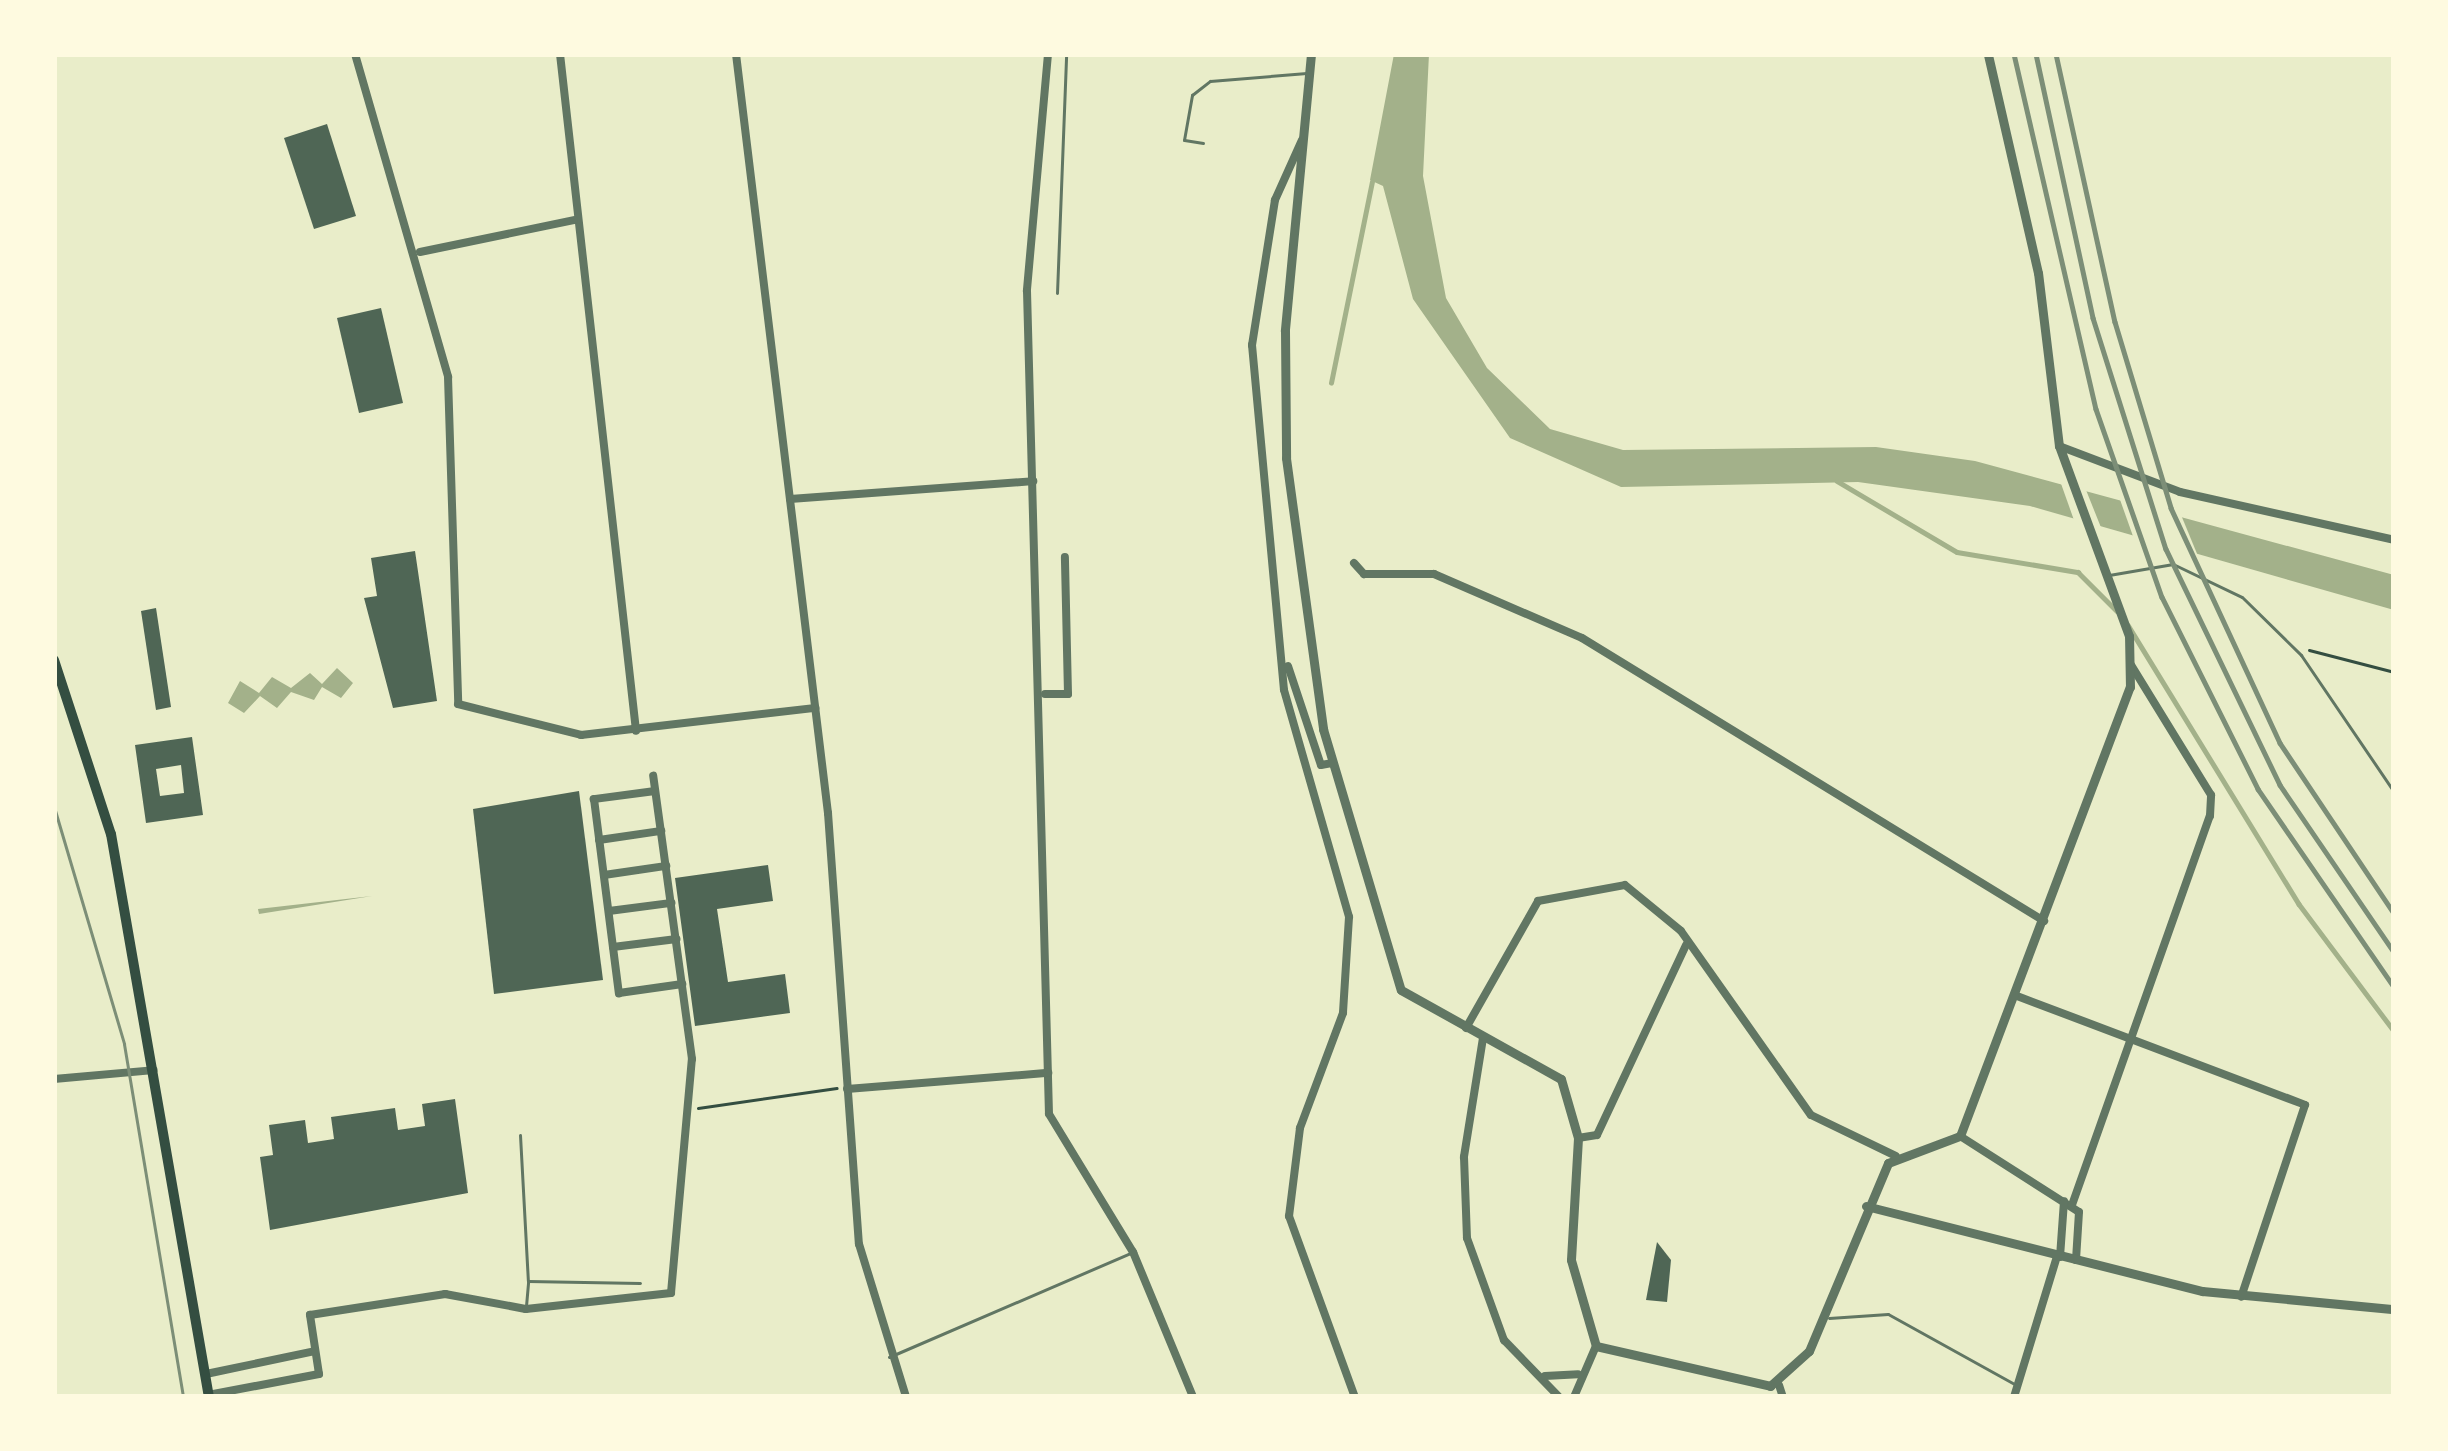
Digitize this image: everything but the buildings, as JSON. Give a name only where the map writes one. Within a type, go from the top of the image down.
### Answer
[{"type":"main road","points":[[54,660],[111,834],[209,1396]]},
{"type":"street","points":[[355,54],[420,253],[454,422],[458,704],[561,734],[636,730],[815,707]]},
{"type":"street","points":[[560,54],[574,220],[636,730]]},
{"type":"street","points":[[736,54],[815,707],[859,1244],[889,1357],[906,1397]]},
{"type":"street","points":[[1048,54],[1028,239],[1046,694],[1048,1073],[1058,1141],[1133,1252],[1193,1397]]},
{"type":"street","points":[[1311,54],[1283,412],[1332,763],[1401,990],[1465,1030],[1561,1079],[1578,1138],[1566,1225],[1596,1346],[1578,1374],[1574,1397]]},
{"type":"street","points":[[1960,1136],[2046,922],[2132,665],[2129,636],[2059,446],[2038,273],[1988,54]]},
{"type":"street","points":[[1304,137],[1275,200],[1252,314],[1286,659],[1305,783],[1349,917],[1337,1033],[1300,1128],[1288,1216],[1355,1397]]},
{"type":"street","points":[[420,253],[574,220]]},
{"type":"street","points":[[2059,446],[2180,493],[2394,540]]},
{"type":"street","points":[[790,499],[1034,481]]},
{"type":"street","points":[[1046,694],[1069,694],[1065,556]]},
{"type":"street","points":[[1354,563],[1364,574],[1433,574],[1582,638],[2046,922]]},
{"type":"street","points":[[1286,659],[1321,765],[1332,763]]},
{"type":"street","points":[[2014,1397],[2058,1256],[2068,1203],[2135,1038],[2211,795],[2132,665]]},
{"type":"street","points":[[209,1396],[319,1373],[310,1315],[458,1293],[526,1309],[671,1293],[686,1115],[682,984],[652,776]]},
{"type":"street","points":[[655,791],[594,800],[619,992],[682,984]]},
{"type":"street","points":[[599,839],[661,831]]},
{"type":"street","points":[[604,875],[666,866]]},
{"type":"street","points":[[1465,1030],[1538,901],[1593,883],[1640,891],[1686,945],[1811,1114],[1897,1156]]},
{"type":"street","points":[[609,911],[671,903]]},
{"type":"street","points":[[613,947],[676,939]]},
{"type":"street","points":[[1578,1138],[1598,1135],[1686,945]]},
{"type":"street","points":[[2017,996],[2305,1105],[2241,1297]]},
{"type":"street","points":[[1483,1038],[1464,1156],[1466,1238],[1504,1340],[1545,1376],[1559,1397]]},
{"type":"street","points":[[54,1078],[155,1070]]},
{"type":"street","points":[[847,1089],[1048,1073]]},
{"type":"street","points":[[1779,1385],[1821,1318],[1866,1206],[1897,1156],[1960,1136],[2068,1203],[2083,1230],[2076,1262]]},
{"type":"street","points":[[1866,1206],[2076,1262],[2241,1297],[2394,1309]]},
{"type":"street","points":[[1596,1346],[1779,1385]]},
{"type":"street","points":[[206,1374],[315,1351]]},
{"type":"street","points":[[1545,1376],[1578,1374]]},
{"type":"street","points":[[1779,1385],[1783,1397]]},
{"type":"lane","points":[[1057,293],[1066,54]]},
{"type":"lane","points":[[1203,142],[1184,140],[1192,95],[1210,81],[1309,73]]},
{"type":"lane","points":[[2108,575],[2173,564],[2211,576],[2294,647],[2394,791]]},
{"type":"lane","points":[[520,1135],[526,1309]]},
{"type":"lane","points":[[889,1357],[1133,1252]]},
{"type":"lane","points":[[528,1281],[640,1283]]},
{"type":"lane","points":[[1821,1318],[1888,1314],[2017,1386]]},
{"type":"path","points":[[2294,647],[2394,672]]},
{"type":"path","points":[[686,1115],[847,1089]]},
{"type":"shaded area","points":[[1394,54],[1429,54],[1423,176],[1446,298],[1487,368],[1550,429],[1623,450],[1876,447],[1975,461],[2394,575],[2394,610],[2030,506],[1858,482],[1621,487],[1510,438],[1413,299],[1383,186],[1370,180]]},
{"type":"shaded area","points":[[337,668],[353,683],[341,698],[322,687],[314,700],[291,692],[277,708],[260,696],[244,713],[228,703],[240,681],[259,693],[272,677],[291,688],[310,673],[322,684]]},
{"type":"shaded area","points":[[372,896],[259,914],[258,909]]},
{"type":"pier","points":[[2059,478],[2084,485],[2102,530],[2075,523]]},
{"type":"pier","points":[[2118,494],[2179,510],[2200,561],[2134,539]]},
{"type":"waterway","points":[[1331,383],[1372,182]]},
{"type":"waterway","points":[[1837,481],[1957,552],[2078,572],[2117,611]]},
{"type":"waterway","points":[[2128,625],[2299,904],[2394,1031]]},
{"type":"tram line","points":[[54,807],[124,1044],[183,1397]]},
{"type":"railway","points":[[2014,54],[2096,409],[2162,597],[2258,789],[2394,987]]},
{"type":"railway","points":[[2036,54],[2093,318],[2166,549],[2280,785],[2394,952]]},
{"type":"railway","points":[[2056,54],[2115,322],[2171,508],[2280,743],[2394,913]]}]
